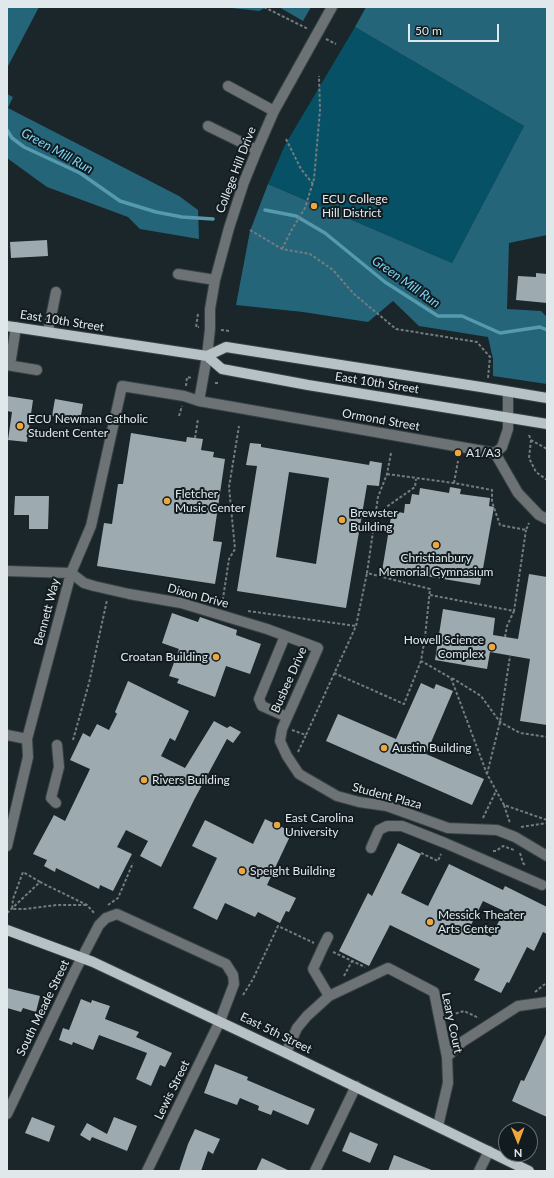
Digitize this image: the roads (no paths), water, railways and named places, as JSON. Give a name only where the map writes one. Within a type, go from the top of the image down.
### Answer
[{"type":"main road","name":"East 10th Street","points":[[11,326],[207,356],[222,369],[308,385],[547,424]]},
{"type":"main road","name":"East 10th Street","points":[[207,356],[226,346],[547,398]]},
{"type":"main road","name":"East 5th Street","points":[[7,930],[82,957],[356,1086],[529,1171]]},
{"type":"street","name":"College Hill Drive","points":[[207,356],[210,329],[210,309],[215,280],[229,228],[244,182],[256,150],[274,111],[332,7]]},
{"type":"street","points":[[228,86],[274,111]]},
{"type":"street","points":[[208,126],[256,150]]},
{"type":"street","points":[[178,274],[215,280]]},
{"type":"street","points":[[48,332],[56,292]]},
{"type":"street","points":[[11,326],[9,365],[37,370]]},
{"type":"street","points":[[199,401],[207,356]]},
{"type":"street","name":"Ormond Street","points":[[122,386],[495,453]]},
{"type":"street","name":"Bennett Way","points":[[7,846],[28,757],[27,739],[71,573],[91,526],[122,386]]},
{"type":"street","points":[[508,392],[508,429],[502,447],[495,453],[518,493],[539,515],[547,519]]},
{"type":"street","points":[[7,571],[71,573]]},
{"type":"street","name":"Dixon Drive","points":[[71,573],[84,583],[129,594],[181,603],[267,629],[318,648]]},
{"type":"street","points":[[285,636],[259,699],[262,706],[285,722]]},
{"type":"street","name":"Busbee Drive","points":[[285,722],[318,648]]},
{"type":"street","name":"Student Plaza","points":[[285,722],[280,741],[298,774],[337,796],[358,802],[387,806],[448,828],[498,830],[515,836],[547,856]]},
{"type":"street","points":[[7,735],[27,739]]},
{"type":"street","points":[[56,803],[51,798],[59,766],[57,745]]},
{"type":"street","points":[[371,848],[379,830],[387,826],[402,826],[446,843],[542,885]]},
{"type":"street","points":[[82,957],[99,925],[106,918],[117,914],[219,960],[226,964],[232,974],[234,984],[220,1021]]},
{"type":"street","points":[[328,937],[314,969],[329,996]]},
{"type":"street","name":"South Meade Street","points":[[7,1114],[82,957]]},
{"type":"street","name":"Leary Court","points":[[286,1053],[297,1028],[307,1016],[329,996],[388,968],[434,992],[447,1057],[448,1083],[438,1126]]},
{"type":"street","points":[[447,1057],[462,1042],[518,1006],[547,1002]]},
{"type":"street","name":"Lewis Street","points":[[147,1171],[220,1021]]},
{"type":"street","points":[[315,1171],[356,1086]]},
{"type":"street","points":[[480,1171],[489,1151]]},
{"type":"waterway","name":"Green Mill Run","points":[[7,130],[12,138],[24,147],[80,173],[120,201],[156,212],[182,217],[213,219]]},
{"type":"waterway","name":"Green Mill Run","points":[[265,210],[296,216],[325,233],[385,282],[438,316],[462,316],[500,333],[540,327],[547,330]]},
{"type":"place","name":"ECU College Hill District","points":[[314,206]]},
{"type":"place","name":"ECU Newman Catholic Student Center","points":[[20,426]]},
{"type":"place","name":"A1/A3","points":[[458,453]]},
{"type":"place","name":"Fletcher Music Center","points":[[167,501]]},
{"type":"place","name":"Brewster Building","points":[[342,520]]},
{"type":"place","name":"Christianbury Memorial Gymnasium","points":[[436,545]]},
{"type":"place","name":"Howell Science Complex","points":[[492,647]]},
{"type":"place","name":"Croatan Building","points":[[216,657]]},
{"type":"place","name":"Austin Building","points":[[384,748]]},
{"type":"place","name":"Rivers Building","points":[[144,780]]},
{"type":"place","name":"East Carolina University","points":[[277,825]]},
{"type":"place","name":"Speight Building","points":[[242,871]]},
{"type":"place","name":"Messick Theater Arts Center","points":[[430,922]]}]
